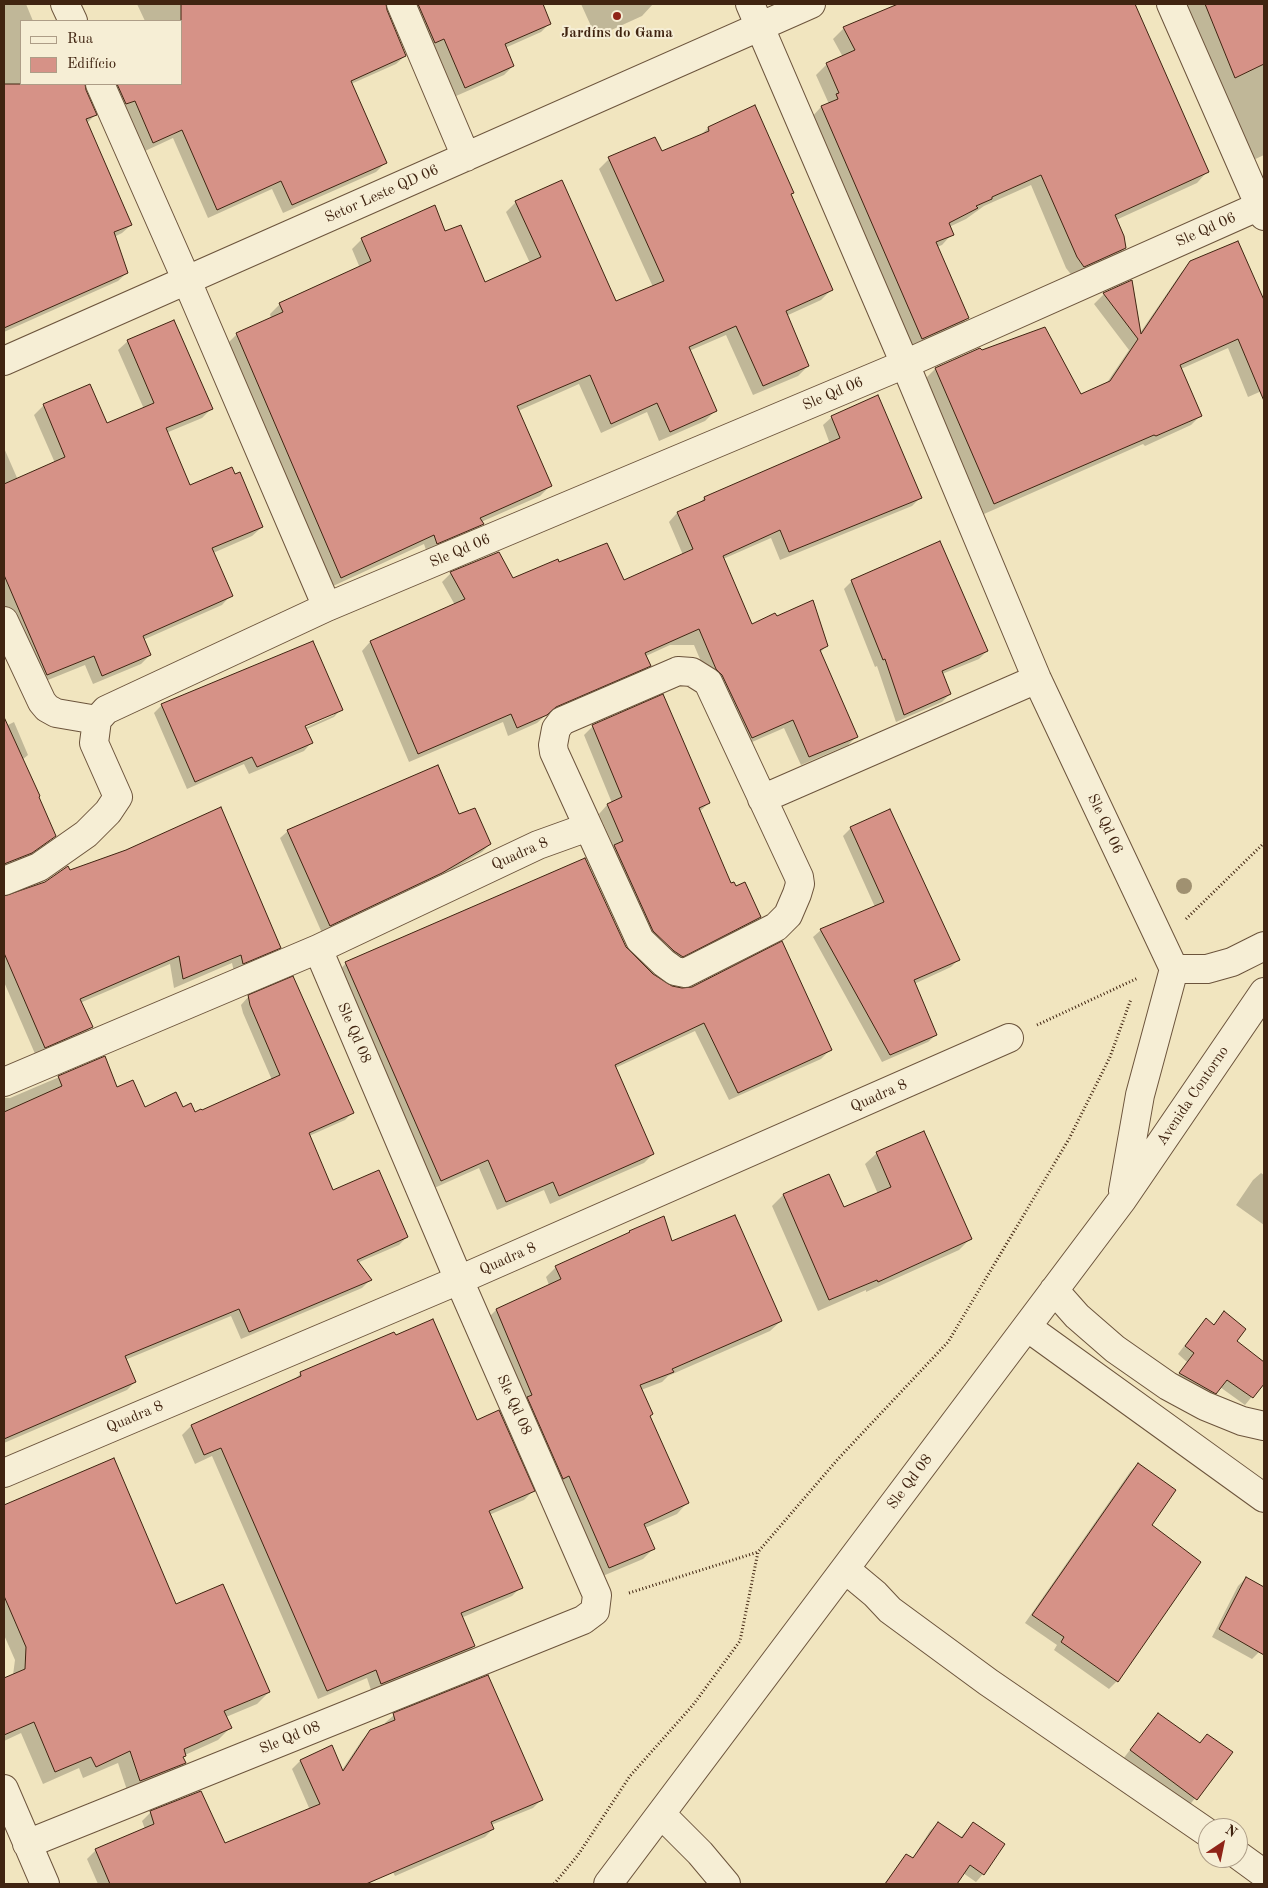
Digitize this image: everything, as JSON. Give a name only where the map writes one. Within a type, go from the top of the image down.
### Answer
[{"type":"street","points":[[65,4],[73,20]]},
{"type":"street","points":[[401,4],[466,157]]},
{"type":"street","name":"Setor Leste QD 06","points":[[4,361],[466,157],[755,15],[811,4]]},
{"type":"street","points":[[1171,4],[1263,209]]},
{"type":"street","name":"Sle Qd 06","points":[[755,15],[905,364],[1037,679],[1160,943],[1174,968]]},
{"type":"street","points":[[100,85],[187,280],[326,607]]},
{"type":"street","name":"Sle Qd 06","points":[[97,720],[106,710],[120,703],[326,607],[905,364],[1263,209]]},
{"type":"street","points":[[4,621],[42,702],[56,713],[97,720],[94,742],[118,797],[108,812],[86,834],[39,867],[4,881]]},
{"type":"street","points":[[678,671],[692,672],[708,682],[799,877],[797,894],[788,915],[776,927],[685,973],[675,971],[640,940],[588,827],[554,752],[556,729],[562,721],[678,671]]},
{"type":"street","points":[[762,800],[1037,679]]},
{"type":"street","name":"Quadra 8","points":[[318,949],[538,845],[588,827]]},
{"type":"street","points":[[1122,1200],[1140,1095],[1174,968],[1208,969],[1232,962],[1264,946]]},
{"type":"street","points":[[4,1082],[318,949]]},
{"type":"street","name":"Sle Qd 08","points":[[28,1844],[583,1620],[595,1611],[597,1595],[459,1280],[318,949]]},
{"type":"street","name":"Avenida Contorno","points":[[1122,1200],[1264,992]]},
{"type":"street","name":"Quadra 8","points":[[4,1473],[459,1280],[1009,1038]]},
{"type":"street","name":"Sle Qd 08","points":[[608,1884],[1122,1200]]},
{"type":"street","points":[[1054,1290],[1077,1316],[1115,1349],[1168,1386],[1214,1410],[1242,1421],[1264,1426]]},
{"type":"street","points":[[1026,1327],[1264,1498]]},
{"type":"street","points":[[845,1569],[875,1594],[890,1610],[988,1682],[1198,1827]]},
{"type":"street","points":[[4,1789],[45,1884]]},
{"type":"street","points":[[661,1814],[700,1853],[726,1884]]},
{"type":"street","points":[[1248,1862],[1264,1874]]},
{"type":"path","points":[[1135,987],[1138,978],[1160,943],[1264,843]]},
{"type":"path","points":[[1009,1038],[1138,978]]},
{"type":"path","points":[[554,1884],[578,1855],[630,1776],[693,1705],[740,1641],[758,1552],[838,1459],[948,1342],[1069,1139],[1110,1057],[1132,996]]},
{"type":"path","points":[[597,1603],[758,1552]]},
{"type":"building","points":[[181,4],[386,4],[406,56],[351,81],[387,163],[292,205],[281,181],[217,210],[182,130],[153,143],[135,101],[126,104],[117,85],[182,85]]},
{"type":"building","points":[[418,4],[543,4],[551,24],[505,44],[514,66],[465,88],[444,39],[435,43]]},
{"type":"building","points":[[898,4],[1135,4],[1209,172],[1115,215],[1124,236],[1126,248],[1084,267],[1077,257],[1041,175],[976,206],[978,208],[949,223],[954,235],[936,242],[969,318],[922,339],[821,106],[838,99],[836,94],[839,93],[826,63],[855,50],[843,27]]},
{"type":"building","points":[[1205,4],[1264,4],[1264,64],[1235,78]]},
{"type":"building","points":[[4,84],[85,85],[97,115],[86,119],[132,225],[114,232],[128,273],[4,328]]},
{"type":"building","points":[[755,105],[794,193],[791,194],[833,290],[786,311],[809,366],[763,386],[736,326],[689,347],[717,411],[670,432],[657,403],[611,424],[590,375],[517,406],[552,486],[480,518],[484,524],[437,544],[434,535],[341,578],[236,333],[283,312],[279,303],[371,261],[361,238],[435,205],[445,231],[461,225],[485,282],[541,257],[515,201],[562,180],[616,301],[664,281],[608,157],[655,137],[662,151],[709,131],[708,127]]},
{"type":"building","points":[[1238,241],[1264,300],[1264,401],[1238,339],[1180,365],[1202,416],[994,504],[935,368],[980,348],[982,350],[1045,327],[1081,394],[1110,381],[1138,339],[1103,293],[1132,280],[1141,334],[1190,261]]},
{"type":"building","points":[[174,320],[213,409],[166,428],[190,485],[232,467],[235,474],[240,472],[263,527],[212,548],[233,596],[143,636],[151,655],[102,676],[94,656],[47,675],[4,575],[4,484],[65,457],[43,404],[90,384],[107,423],[154,403],[127,340]]},
{"type":"building","points":[[878,395],[922,498],[789,552],[780,530],[723,556],[752,624],[775,613],[777,616],[813,600],[828,646],[820,650],[858,737],[809,757],[793,720],[752,738],[722,675],[716,669],[699,629],[645,653],[651,666],[556,707],[547,715],[517,728],[511,714],[418,754],[370,641],[465,599],[450,572],[499,552],[513,578],[558,559],[559,562],[607,543],[624,580],[693,549],[677,512],[705,500],[704,497],[840,438],[831,416]]},
{"type":"building","points":[[940,541],[988,651],[942,671],[951,694],[904,715],[885,659],[883,660],[851,580]]},
{"type":"building","points":[[313,641],[343,710],[305,726],[313,743],[257,767],[252,757],[195,782],[161,704]]},
{"type":"building","points":[[663,694],[710,803],[699,808],[731,883],[734,882],[736,886],[745,882],[761,917],[683,957],[653,931],[614,845],[623,841],[607,804],[622,797],[592,725]]},
{"type":"building","points":[[4,717],[56,836],[32,853],[4,864]]},
{"type":"building","points":[[438,765],[459,814],[475,808],[491,844],[442,873],[330,926],[287,830]]},
{"type":"building","points":[[221,807],[281,948],[243,964],[241,955],[183,979],[179,956],[80,999],[93,1027],[45,1048],[4,953],[4,896],[45,882],[68,866],[70,870],[126,850]]},
{"type":"building","points":[[890,809],[960,960],[914,980],[937,1035],[890,1055],[820,929],[884,902],[850,827]]},
{"type":"building","points":[[585,858],[626,947],[653,974],[672,986],[692,987],[782,941],[832,1050],[738,1093],[704,1023],[615,1065],[654,1154],[559,1196],[553,1182],[506,1202],[488,1160],[441,1181],[345,962]]},
{"type":"building","points":[[293,976],[354,1113],[309,1133],[333,1190],[379,1170],[408,1237],[357,1260],[372,1280],[249,1332],[239,1309],[125,1356],[136,1382],[4,1439],[4,1112],[62,1086],[58,1076],[105,1056],[117,1087],[133,1080],[145,1107],[176,1092],[183,1107],[191,1103],[195,1112],[280,1075],[250,1005],[248,995]]},
{"type":"building","points":[[924,1131],[972,1239],[878,1282],[877,1280],[829,1300],[783,1194],[829,1174],[844,1207],[891,1187],[876,1152]]},
{"type":"building","points":[[735,1215],[782,1321],[672,1369],[674,1372],[640,1385],[653,1414],[650,1416],[689,1503],[644,1524],[655,1549],[609,1568],[569,1476],[563,1479],[527,1397],[532,1395],[496,1309],[561,1279],[555,1266],[664,1216],[672,1241]]},
{"type":"building","points":[[1224,1311],[1246,1329],[1237,1341],[1264,1362],[1264,1384],[1253,1398],[1227,1380],[1216,1394],[1179,1373],[1194,1353],[1185,1346],[1206,1318],[1214,1325]]},
{"type":"building","points":[[433,1319],[477,1420],[499,1410],[535,1491],[489,1511],[523,1588],[461,1613],[475,1646],[381,1684],[376,1670],[327,1691],[221,1448],[204,1455],[191,1425],[301,1376],[300,1372],[394,1332],[396,1335]]},
{"type":"building","points":[[114,1458],[176,1604],[223,1584],[270,1692],[224,1711],[232,1728],[184,1749],[186,1756],[183,1757],[186,1763],[140,1781],[130,1751],[96,1767],[91,1757],[55,1772],[34,1722],[4,1735],[4,1678],[25,1669],[26,1647],[4,1596],[4,1505]]},
{"type":"building","points":[[1138,1463],[1176,1490],[1152,1525],[1201,1562],[1118,1682],[1061,1642],[1064,1637],[1032,1615]]},
{"type":"building","points":[[1246,1577],[1264,1587],[1264,1655],[1219,1629]]},
{"type":"building","points":[[488,1675],[543,1800],[491,1822],[494,1829],[366,1884],[110,1884],[95,1849],[154,1824],[150,1811],[201,1791],[225,1843],[320,1804],[300,1760],[332,1745],[343,1771],[370,1730],[395,1720],[393,1713]]},
{"type":"building","points":[[1158,1713],[1200,1743],[1207,1734],[1233,1752],[1197,1800],[1130,1750]]},
{"type":"building","points":[[938,1822],[962,1838],[973,1822],[1005,1844],[984,1875],[970,1865],[957,1884],[885,1884],[906,1854],[913,1858]]},
{"type":"place","name":"Jardíns do Gama","points":[[617,16]]}]
